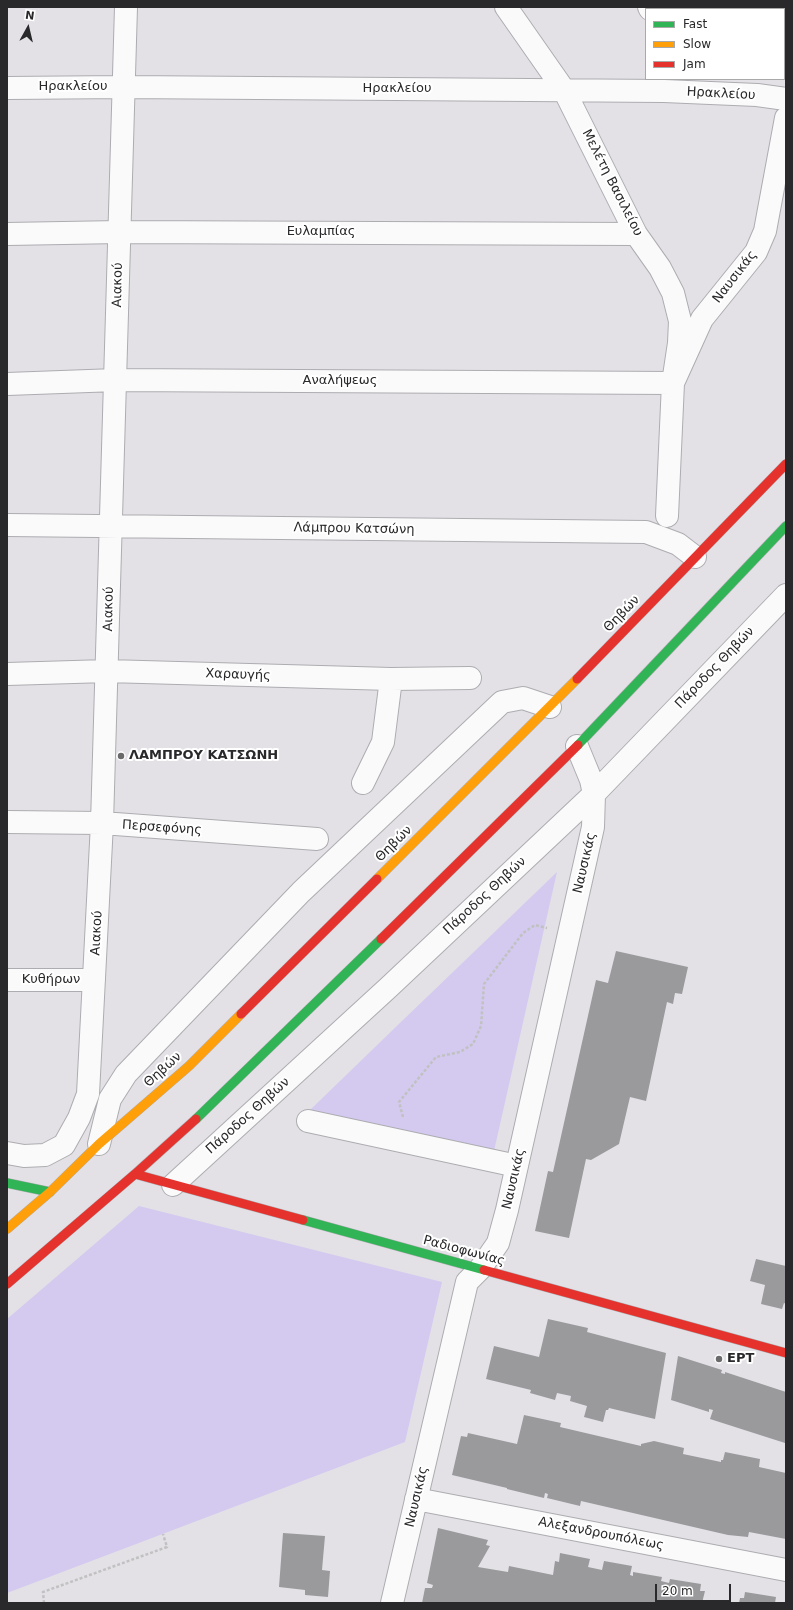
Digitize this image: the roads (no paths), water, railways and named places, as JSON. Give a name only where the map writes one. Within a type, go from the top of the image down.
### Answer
[{"type":"main road","name":"Θηβών","points":[[7,1229],[50,1192],[99,1144],[189,1066],[550,707],[786,464]]},
{"type":"main road","points":[[7,1284],[135,1174],[218,1099],[577,746],[786,526]]},
{"type":"main road","name":"Ραδιοφωνίας","points":[[135,1174],[786,1353]]},
{"type":"main road","points":[[7,1183],[50,1192]]},
{"type":"street","name":"Αιακού","points":[[7,1153],[24,1156],[45,1155],[64,1145],[79,1118],[88,1094],[102,823],[126,7]]},
{"type":"street","name":"Μελέτη Βασιλείου","points":[[506,7],[564,90],[636,234],[660,268],[673,293],[680,321],[679,343],[673,383],[667,516]]},
{"type":"street","name":"Ηρακλείου","points":[[7,88],[124,87],[564,90],[663,85],[786,99]]},
{"type":"street","name":"Ναυσικάς","points":[[673,383],[702,318],[756,252],[765,231],[786,118]]},
{"type":"street","name":"Ευλαμπίας","points":[[7,234],[120,232],[636,234]]},
{"type":"street","name":"Αναλήψεως","points":[[7,384],[116,380],[673,383]]},
{"type":"street","name":"Λάμπρου Κατσώνη","points":[[7,525],[646,532],[678,544],[695,557]]},
{"type":"street","name":"Πάροδος Θηβών","points":[[173,1185],[384,992],[594,794],[786,595]]},
{"type":"street","name":"Χαραυγής","points":[[7,674],[107,671],[391,679],[470,678]]},
{"type":"street","points":[[363,783],[384,742],[391,679]]},
{"type":"street","points":[[99,1144],[110,1099],[126,1074],[301,892],[502,702],[522,698],[550,707]]},
{"type":"street","name":"Ναυσικάς","points":[[392,1603],[467,1282],[480,1269],[498,1243],[507,1210],[593,826],[594,794],[589,775],[577,746]]},
{"type":"street","name":"Περσεφόνης","points":[[7,822],[102,823],[316,839]]},
{"type":"street","name":"Κυθήρων","points":[[7,980],[94,980]]},
{"type":"street","points":[[308,1121],[517,1166]]},
{"type":"street","name":"Αλεξανδρουπόλεως","points":[[416,1499],[786,1570]]},
{"type":"place","name":"ΛΑΜΠΡΟΥ ΚΑΤΣΩΝΗ","points":[[121,756]]},
{"type":"place","name":"ΕΡΤ","points":[[719,1359]]}]
